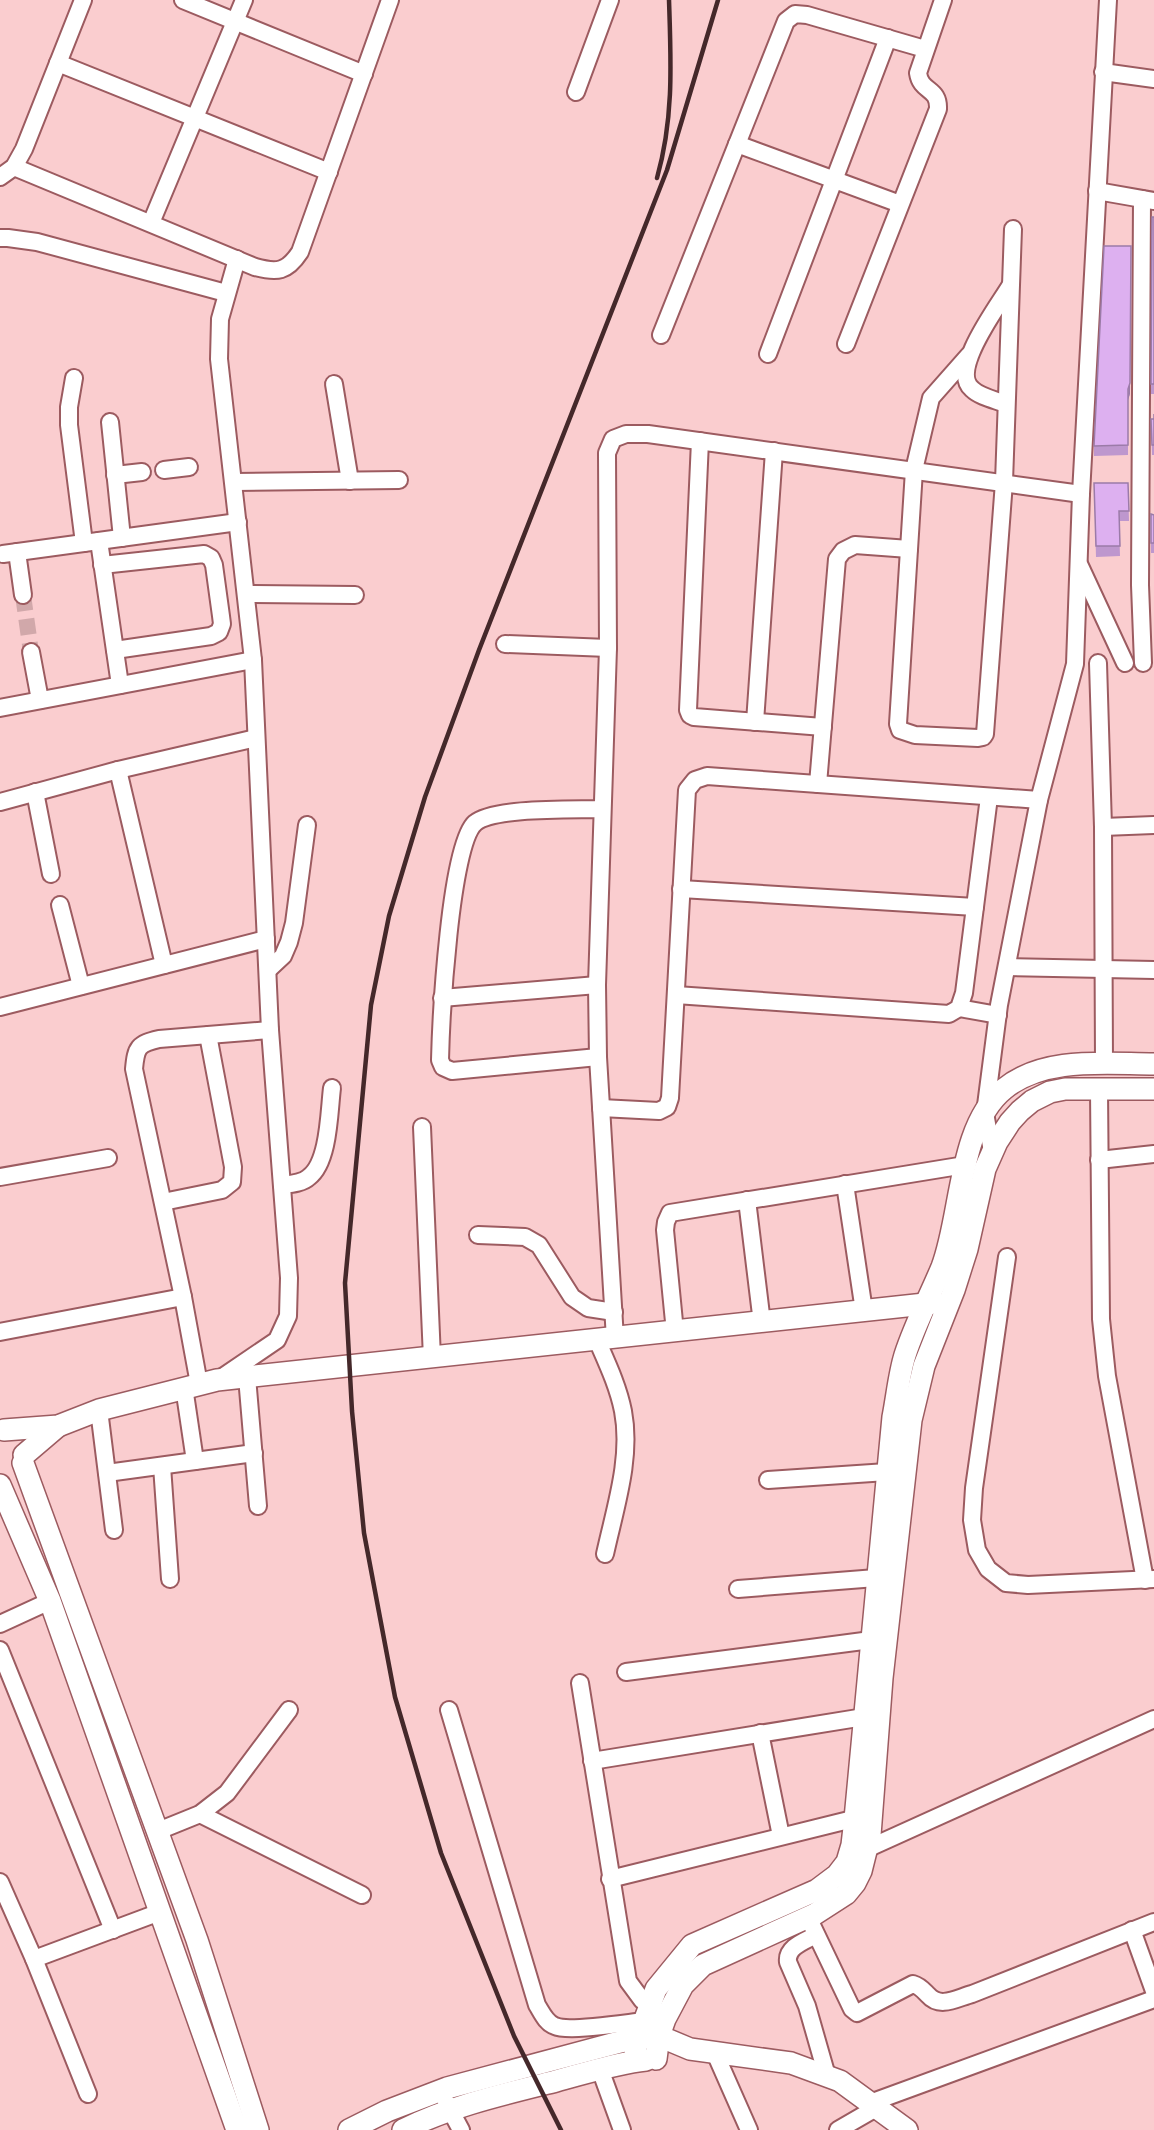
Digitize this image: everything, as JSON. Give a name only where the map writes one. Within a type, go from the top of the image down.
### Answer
[{"type":"main road","points":[[863,1817],[864,1717],[893,1417],[904,1357],[942,1265],[976,1128],[1005,1088],[1031,1074],[1060,1066],[1154,1064]]},
{"type":"main road","points":[[656,2060],[662,2028],[683,1985],[703,1965],[812,1926],[846,1894],[861,1871],[857,1853],[882,1678],[911,1420],[924,1366],[950,1301],[967,1249],[985,1169],[992,1150],[1010,1122],[1040,1096],[1056,1090],[1154,1089]]},
{"type":"main road","points":[[2,1430],[58,1426],[99,1410],[200,1384],[247,1377],[950,1301]]},
{"type":"main road","points":[[58,1426],[24,1459],[15,1477],[0,1484],[50,1601],[237,2130]]},
{"type":"main road","points":[[2,1430],[18,1439],[197,1940],[258,2130]]},
{"type":"main road","points":[[634,2061],[644,2021],[656,1989],[670,1969],[692,1945],[817,1890],[837,1875],[857,1853]]},
{"type":"main road","points":[[349,2130],[387,2111],[441,2090],[504,2072],[644,2021],[662,2028],[690,2049]]},
{"type":"main road","points":[[402,2130],[450,2110],[600,2069],[634,2061],[656,2060],[690,2049],[790,2063],[827,2076],[840,2081],[907,2130]]},
{"type":"street","points":[[0,177],[14,167],[24,149],[83,0]]},
{"type":"street","points":[[183,0],[364,74]]},
{"type":"street","points":[[151,223],[244,0]]},
{"type":"street","points":[[14,167],[237,259],[269,270],[282,269],[293,263],[300,252],[390,0]]},
{"type":"street","points":[[576,92],[610,0]]},
{"type":"street","points":[[846,344],[938,109],[938,100],[934,92],[919,82],[918,73],[944,0]]},
{"type":"street","points":[[992,1150],[985,1113],[998,1015],[1039,800],[1075,664],[1081,494],[1108,0]]},
{"type":"street","points":[[661,335],[786,21],[795,14],[807,15],[925,49]]},
{"type":"street","points":[[768,354],[888,38]]},
{"type":"street","points":[[58,63],[329,172]]},
{"type":"street","points":[[1104,72],[1154,79]]},
{"type":"street","points":[[736,144],[900,204]]},
{"type":"street","points":[[1075,664],[1148,663],[1148,200],[1097,191]]},
{"type":"street","points":[[1011,285],[969,355],[931,398],[914,470],[898,724],[900,730],[906,733],[983,737],[986,728],[1004,482],[1013,229]]},
{"type":"street","points":[[0,238],[37,242],[226,293]]},
{"type":"street","points":[[200,1384],[277,1340],[288,1316],[288,1278],[270,1030],[253,660],[219,359],[220,319],[237,259]]},
{"type":"street","points":[[969,355],[966,381],[972,390],[1006,404]]},
{"type":"street","points":[[74,378],[69,407],[69,424],[91,542],[102,565],[120,685]]},
{"type":"street","points":[[334,384],[350,481]]},
{"type":"street","points":[[110,422],[122,538]]},
{"type":"street","points":[[605,1554],[621,1476],[626,1438],[623,1410],[612,1374],[606,1339],[614,1312],[598,1057],[597,985],[608,648],[607,453],[613,439],[626,434],[648,434],[1081,494]]},
{"type":"street","points":[[700,441],[688,710],[690,715],[823,727]]},
{"type":"street","points":[[755,722],[774,451]]},
{"type":"street","points":[[164,470],[189,467]]},
{"type":"street","points":[[115,475],[142,472]]},
{"type":"street","points":[[234,482],[399,480]]},
{"type":"street","points":[[23,595],[10,553],[238,522]]},
{"type":"street","points":[[818,784],[837,559],[843,551],[855,545],[909,549]]},
{"type":"street","points":[[102,565],[204,554],[214,565],[222,624],[219,632],[211,636],[115,650]]},
{"type":"street","points":[[1079,563],[1125,663]]},
{"type":"street","points":[[246,594],[355,595]]},
{"type":"street","points":[[505,644],[608,648]]},
{"type":"street","points":[[31,652],[40,700]]},
{"type":"street","points":[[0,708],[253,660]]},
{"type":"street","points":[[1098,663],[1103,827],[1104,1064]]},
{"type":"street","points":[[0,802],[118,770],[256,738]]},
{"type":"street","points":[[118,770],[165,965]]},
{"type":"street","points":[[601,1108],[659,1111],[667,1107],[671,1085],[687,790],[695,780],[707,776],[1039,800]]},
{"type":"street","points":[[35,792],[51,874]]},
{"type":"street","points":[[676,995],[949,1014],[959,1008],[964,993],[989,797]]},
{"type":"street","points":[[598,1057],[452,1071],[443,1067],[440,1060],[442,998],[458,863],[467,835],[475,823],[489,815],[601,809]]},
{"type":"street","points":[[267,970],[283,956],[289,942],[294,923],[307,825]]},
{"type":"street","points":[[1103,827],[1154,825]]},
{"type":"street","points":[[681,889],[975,907]]},
{"type":"street","points":[[60,905],[81,986]]},
{"type":"street","points":[[0,1007],[266,939]]},
{"type":"street","points":[[1007,967],[1154,970]]},
{"type":"street","points":[[442,998],[597,985]]},
{"type":"street","points":[[959,1008],[998,1015]]},
{"type":"street","points":[[195,1461],[200,1384],[134,1069],[135,1053],[143,1043],[159,1039],[270,1030]]},
{"type":"street","points":[[163,1202],[222,1190],[232,1182],[233,1167],[208,1035]]},
{"type":"street","points":[[282,1185],[308,1179],[317,1169],[324,1152],[332,1088]]},
{"type":"street","points":[[1007,1257],[974,1488],[972,1520],[977,1550],[988,1569],[1006,1583],[1028,1585],[1150,1580],[1107,1376],[1101,1319],[1099,1090]]},
{"type":"street","points":[[422,1127],[432,1358]]},
{"type":"street","points":[[1100,1160],[1154,1154]]},
{"type":"street","points":[[0,1177],[108,1158]]},
{"type":"street","points":[[675,1332],[665,1230],[667,1216],[670,1213],[965,1165]]},
{"type":"street","points":[[845,1184],[864,1311]]},
{"type":"street","points":[[747,1200],[762,1323]]},
{"type":"street","points":[[478,1235],[525,1237],[539,1245],[572,1297],[588,1308],[614,1312]]},
{"type":"street","points":[[0,1332],[183,1297]]},
{"type":"street","points":[[247,1377],[258,1506]]},
{"type":"street","points":[[99,1410],[114,1530]]},
{"type":"street","points":[[107,1473],[254,1453]]},
{"type":"street","points":[[162,1466],[170,1579]]},
{"type":"street","points":[[768,1480],[887,1472]]},
{"type":"street","points":[[738,1589],[876,1578]]},
{"type":"street","points":[[0,1624],[50,1601]]},
{"type":"street","points":[[626,1672],[871,1640]]},
{"type":"street","points":[[0,1650],[113,1930]]},
{"type":"street","points":[[449,1710],[537,2005],[546,2019],[556,2027],[573,2028],[644,2021],[642,2000],[628,1981],[580,1683]]},
{"type":"street","points":[[158,1831],[200,1814],[227,1793],[289,1710]]},
{"type":"street","points":[[592,1761],[864,1717]]},
{"type":"street","points":[[857,1853],[1154,1719]]},
{"type":"street","points":[[760,1733],[781,1836]]},
{"type":"street","points":[[200,1814],[362,1895]]},
{"type":"street","points":[[610,1879],[863,1817]]},
{"type":"street","points":[[0,1882],[34,1959],[88,2094]]},
{"type":"street","points":[[34,1959],[160,1912]]},
{"type":"street","points":[[827,2076],[807,2006],[787,1956],[812,1926],[852,2010],[857,2013],[913,1984],[919,1986],[933,2001],[942,2003],[972,1994],[1154,1922]]},
{"type":"street","points":[[1132,1930],[1154,1991]]},
{"type":"street","points":[[838,2130],[873,2106],[1154,1999]]},
{"type":"street","points":[[715,2053],[749,2130]]},
{"type":"street","points":[[600,2069],[622,2130]]},
{"type":"street","points":[[441,2090],[461,2130]]},
{"type":"building","points":[[1152,217],[1154,217],[1154,384],[1151,384]]},
{"type":"building","points":[[1104,246],[1131,246],[1128,445],[1094,446]]},
{"type":"building","points":[[1151,419],[1154,419],[1154,445],[1152,445]]},
{"type":"building","points":[[1094,483],[1128,483],[1129,511],[1119,511],[1120,546],[1096,546]]},
{"type":"building","points":[[1151,514],[1154,515],[1154,543],[1151,543]]},
{"type":"tunnel","points":[[23,595],[31,652]]},
{"type":"railway","points":[[657,178],[669,112],[671,68],[669,0]]},
{"type":"railway","points":[[561,2130],[514,2036],[441,1853],[395,1697],[364,1533],[352,1411],[345,1283],[371,1005],[389,916],[425,797],[479,650],[667,170],[718,0]]}]
